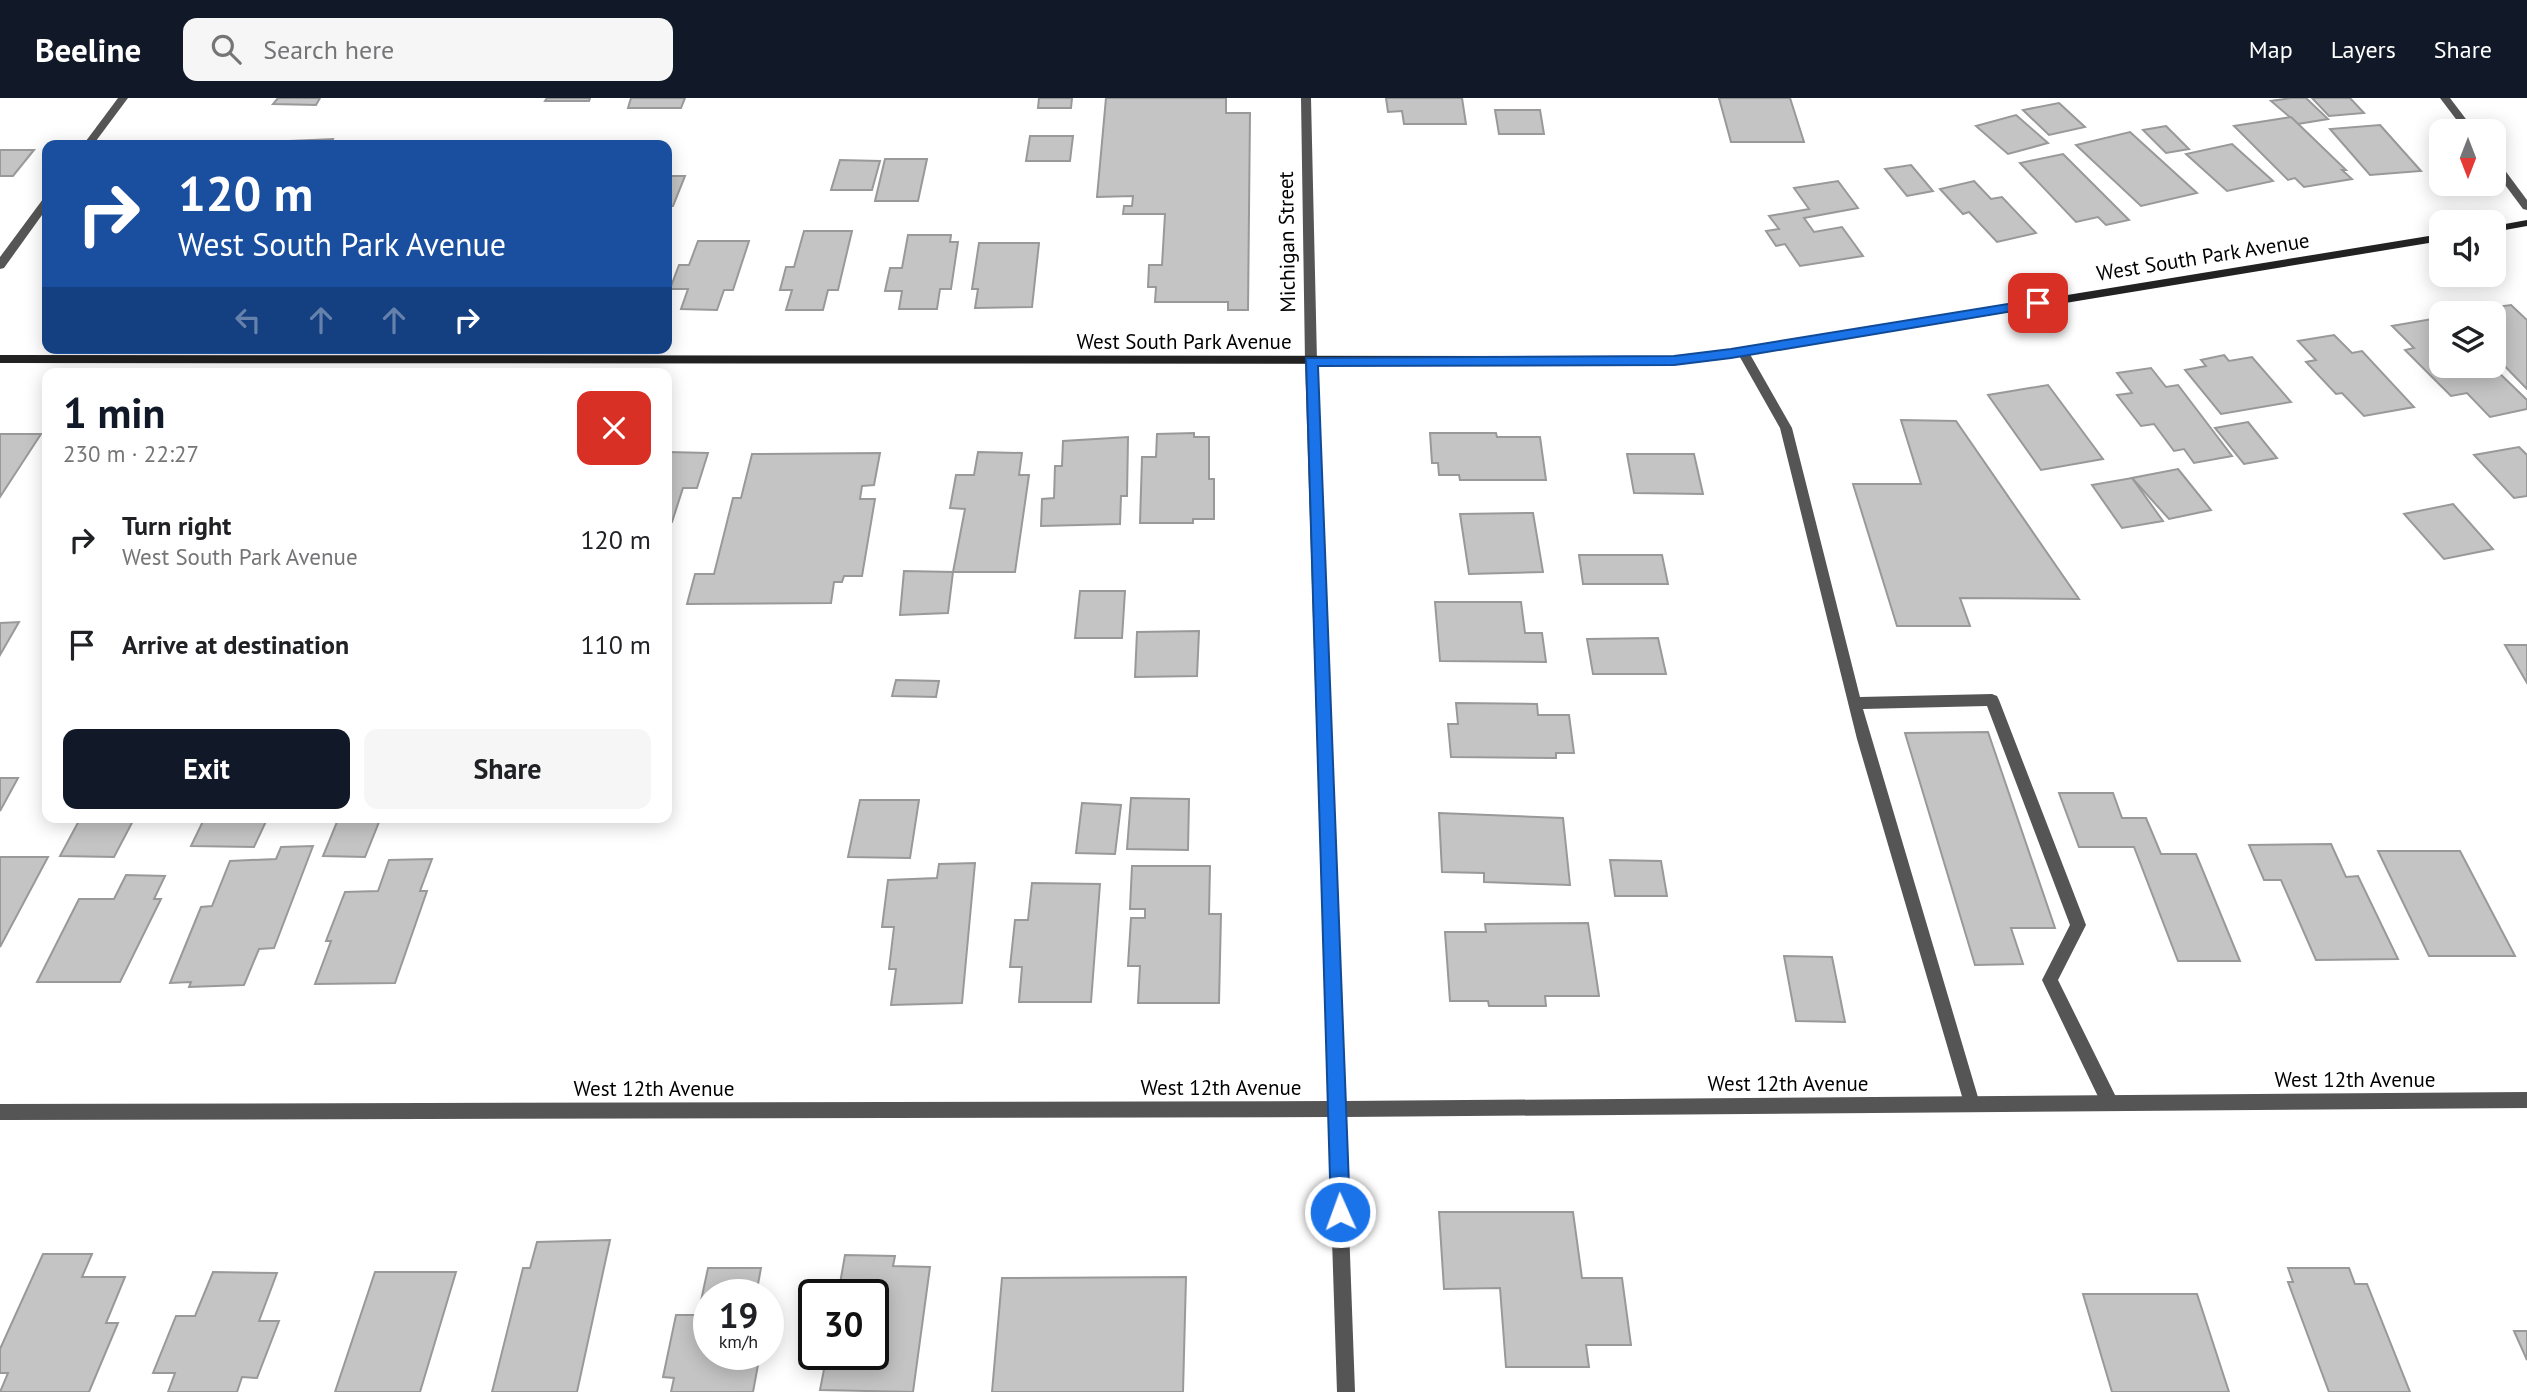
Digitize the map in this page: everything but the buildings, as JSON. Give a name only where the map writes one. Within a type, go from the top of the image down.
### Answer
[{"type":"main road","points":[[2506,227],[2527,223]]},
{"type":"main road","name":"West South Park Avenue","points":[[0,359],[1674,360],[1743,352],[2429,239]]},
{"type":"street","points":[[92,140],[123,98]]},
{"type":"street","name":"Michigan Street","points":[[1306,98],[1311,361],[1346,1392]]},
{"type":"street","points":[[2445,98],[2461,119]]},
{"type":"street","points":[[2506,179],[2527,207]]},
{"type":"street","points":[[0,265],[42,208]]},
{"type":"street","points":[[1743,352],[1786,428],[1855,703],[1972,1104]]},
{"type":"street","points":[[1855,703],[1992,700],[2078,925],[2050,980],[2110,1102]]},
{"type":"street","name":"West 12th Avenue","points":[[0,1112],[1337,1109],[2527,1100]]},
{"type":"route","points":[[1340,1212],[1311,361],[1674,360],[1731,354],[2038,303]]}]
